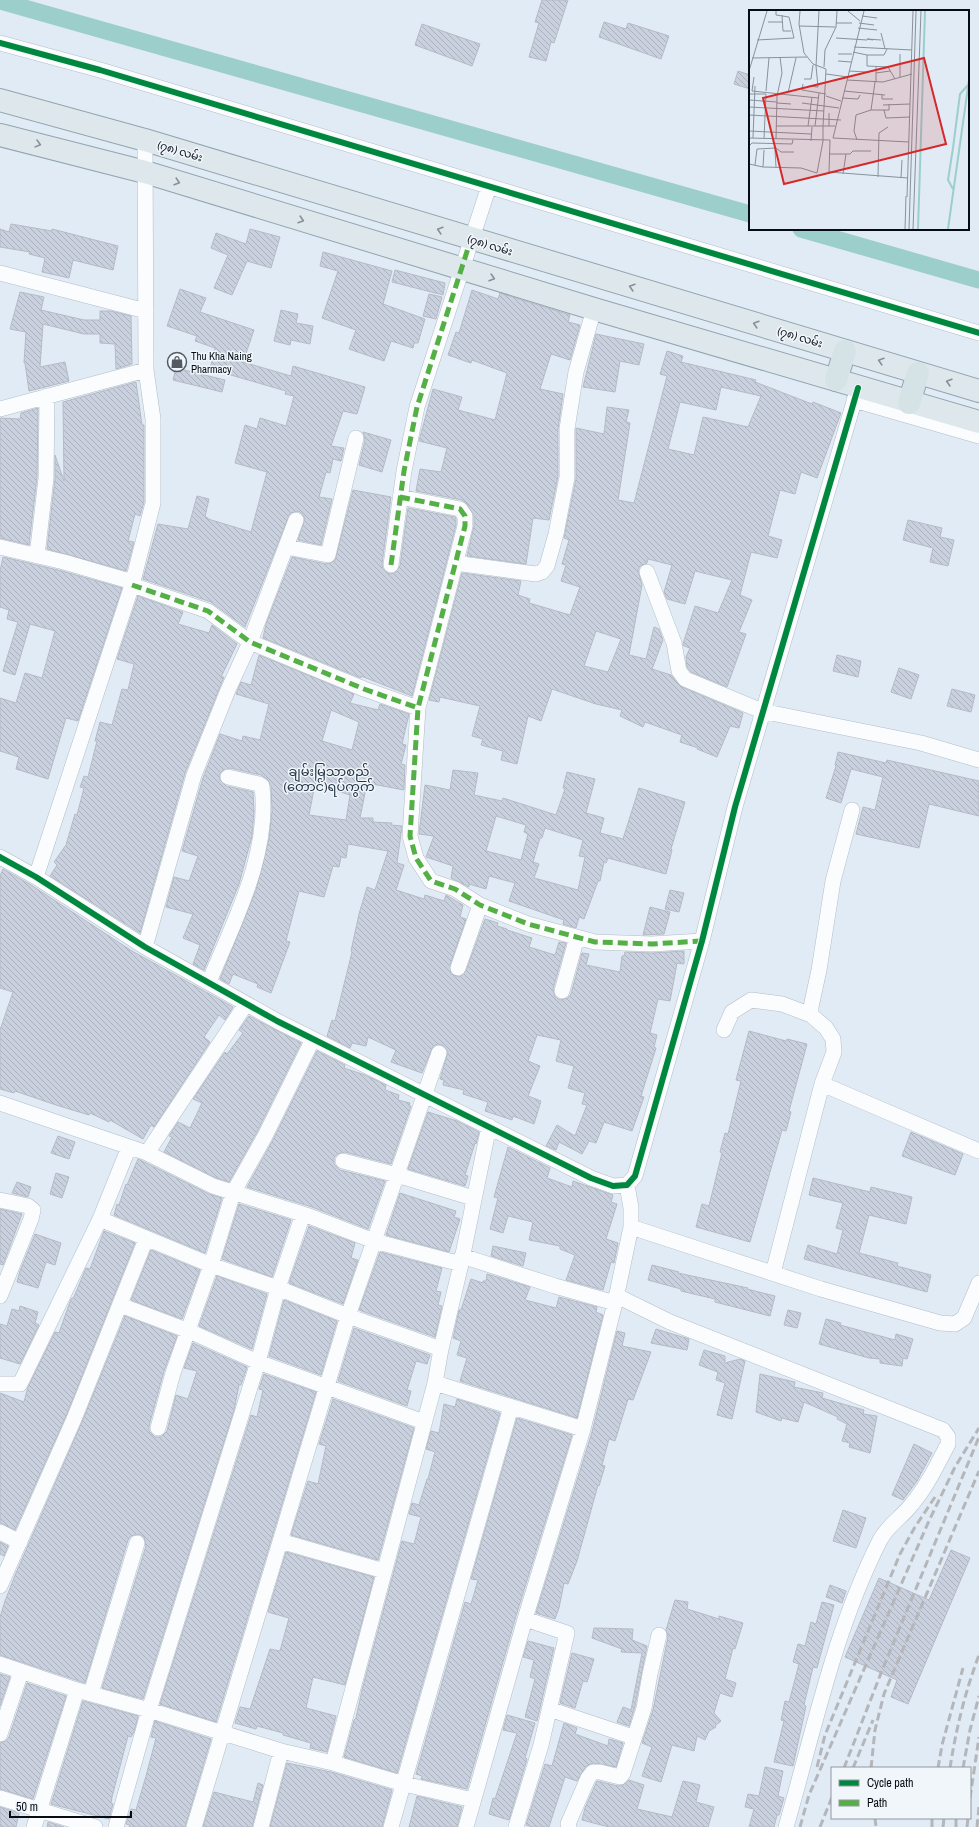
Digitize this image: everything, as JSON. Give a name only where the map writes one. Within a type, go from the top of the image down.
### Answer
[{"type":"highway","points":[[836,380],[845,350]]},
{"type":"highway","points":[[909,403],[918,373]]},
{"type":"main road","name":"(၇၈) လမ်း","points":[[0,100],[145,140],[979,391]]},
{"type":"main road","points":[[0,134],[145,172],[594,309],[836,380],[856,394],[909,403],[979,422]]},
{"type":"street","points":[[0,44],[100,70],[979,333]]},
{"type":"street","points":[[36,877],[132,584],[153,503],[153,419],[146,370],[145,140]]},
{"type":"street","points":[[391,565],[404,471],[417,407],[489,186]]},
{"type":"street","points":[[0,273],[146,311]]},
{"type":"street","points":[[455,563],[536,574],[542,572],[547,566],[556,534],[567,477],[568,429],[576,372],[594,309]]},
{"type":"street","points":[[0,408],[146,370]]},
{"type":"street","points":[[1,859],[36,877],[146,947],[246,1004],[313,1039],[590,1178],[613,1186],[627,1185],[635,1176],[702,940],[735,807],[762,711],[856,394],[979,436]]},
{"type":"street","points":[[37,556],[46,478],[47,396]]},
{"type":"street","points":[[286,547],[328,555],[356,438]]},
{"type":"street","points":[[400,497],[460,509],[465,516],[465,526],[418,708],[410,836],[416,858],[432,881],[455,889],[480,905],[528,924],[596,942],[652,944],[702,940]]},
{"type":"street","points":[[146,947],[194,775],[228,690],[250,642],[296,520]]},
{"type":"street","points":[[0,547],[64,562],[208,611],[250,642],[364,689],[418,708]]},
{"type":"street","points":[[647,572],[674,643],[679,671],[685,678],[762,711],[921,743],[979,760]]},
{"type":"street","points":[[209,982],[247,891],[262,836],[264,815],[262,786],[228,777]]},
{"type":"street","points":[[811,1015],[811,1006],[819,970],[832,881],[852,810]]},
{"type":"street","points":[[458,968],[480,905]]},
{"type":"street","points":[[562,991],[577,937]]},
{"type":"street","points":[[724,1030],[732,1012],[751,1000],[782,1004],[811,1015],[826,1028],[833,1039],[834,1052],[822,1084],[773,1273]]},
{"type":"street","points":[[147,1153],[246,1004]]},
{"type":"street","points":[[158,1428],[174,1373],[211,1265],[233,1193],[266,1136],[313,1039]]},
{"type":"street","points":[[194,1827],[348,1316],[439,1053]]},
{"type":"street","points":[[822,1084],[979,1151]]},
{"type":"street","points":[[0,1103],[147,1153],[213,1186],[303,1214],[374,1241],[461,1260],[555,1286],[616,1300],[943,1430],[948,1437],[948,1444],[922,1491],[911,1506],[881,1538],[854,1596],[822,1693],[786,1827]]},
{"type":"street","points":[[333,1763],[435,1383],[489,1126]]},
{"type":"street","points":[[0,1384],[20,1384],[100,1219],[129,1147]]},
{"type":"street","points":[[343,1161],[397,1175],[473,1198]]},
{"type":"street","points":[[466,1827],[525,1619],[583,1429],[616,1300],[631,1227],[631,1208],[627,1185]]},
{"type":"street","points":[[0,1200],[28,1206],[33,1210],[31,1219],[0,1296]]},
{"type":"street","points":[[116,1827],[149,1710],[258,1362],[278,1288],[303,1214]]},
{"type":"street","points":[[100,1219],[211,1265],[278,1288],[348,1316],[441,1349]]},
{"type":"street","points":[[631,1227],[773,1273],[940,1324],[955,1324],[964,1318],[979,1283]]},
{"type":"street","points":[[0,1586],[74,1419],[146,1239]]},
{"type":"street","points":[[120,1305],[189,1331],[258,1362],[424,1422]]},
{"type":"street","points":[[435,1383],[583,1429]]},
{"type":"street","points":[[392,1827],[511,1407]]},
{"type":"street","points":[[0,1532],[20,1542]]},
{"type":"street","points":[[280,1541],[384,1571]]},
{"type":"street","points":[[34,1827],[137,1543]]},
{"type":"street","points":[[516,1827],[542,1746],[566,1633],[525,1619]]},
{"type":"street","points":[[569,1827],[568,1824],[588,1778],[593,1772],[620,1776],[623,1773],[644,1708],[659,1635]]},
{"type":"street","points":[[0,1664],[84,1692],[149,1710],[281,1751],[333,1763],[404,1784],[473,1800]]},
{"type":"street","points":[[0,1734],[21,1672]]},
{"type":"street","points":[[550,1709],[634,1738]]},
{"type":"street","points":[[261,1827],[281,1751]]},
{"type":"street","points":[[0,1798],[96,1827]]},
{"type":"building","points":[[542,0],[568,0],[554,43],[551,42],[546,61],[529,57],[539,23],[535,22]]},
{"type":"building","points":[[604,22],[626,29],[628,23],[669,36],[661,59],[599,37]]},
{"type":"building","points":[[422,24],[480,44],[472,66],[415,45]]},
{"type":"building","points":[[738,71],[749,75],[749,89],[734,84]]},
{"type":"building","points":[[11,224],[52,231],[52,229],[118,246],[113,270],[73,260],[69,278],[42,272],[45,258],[29,254],[30,252],[0,247],[0,229],[9,232]]},
{"type":"building","points":[[250,229],[280,237],[271,268],[247,261],[232,295],[214,288],[228,255],[211,248],[216,233],[246,244]]},
{"type":"building","points":[[323,252],[392,271],[383,304],[425,319],[418,343],[414,343],[413,348],[391,341],[384,361],[349,349],[356,330],[322,318],[338,271],[320,266]]},
{"type":"building","points":[[395,270],[445,283],[443,295],[392,282]]},
{"type":"building","points":[[180,289],[206,298],[200,312],[254,330],[243,362],[291,376],[293,366],[365,387],[357,414],[343,411],[331,446],[344,448],[341,461],[333,459],[330,473],[326,472],[319,497],[332,499],[321,545],[298,540],[305,518],[299,511],[290,513],[245,627],[211,602],[143,579],[158,524],[188,529],[197,496],[209,499],[205,517],[208,519],[251,532],[267,472],[235,463],[245,425],[257,429],[260,418],[286,426],[294,396],[285,394],[286,391],[210,369],[215,348],[195,341],[197,336],[167,326]]},
{"type":"building","points":[[472,290],[498,299],[500,293],[570,315],[568,322],[580,325],[570,360],[551,354],[540,389],[563,394],[558,429],[558,476],[549,520],[533,518],[526,564],[467,556],[474,526],[474,516],[467,504],[462,500],[416,491],[420,469],[441,472],[447,448],[419,441],[433,389],[462,397],[458,410],[495,420],[507,373],[472,360],[471,363],[448,355],[456,332],[459,333]]},
{"type":"building","points":[[20,292],[44,297],[41,310],[84,320],[100,320],[100,311],[111,311],[131,316],[132,364],[116,369],[115,344],[100,343],[100,334],[84,334],[43,324],[40,367],[65,362],[69,381],[29,391],[24,363],[26,332],[10,329]]},
{"type":"building","points":[[429,294],[442,297],[436,319],[423,316]]},
{"type":"building","points":[[281,310],[298,314],[296,323],[313,326],[310,344],[291,340],[290,345],[274,341]]},
{"type":"building","points":[[596,334],[644,344],[639,365],[620,361],[615,392],[583,387]]},
{"type":"building","points":[[667,351],[683,356],[681,362],[756,380],[755,382],[812,404],[813,402],[841,413],[817,478],[801,472],[795,494],[780,490],[768,536],[782,540],[777,558],[751,552],[740,595],[752,600],[739,632],[746,634],[727,687],[691,672],[687,667],[686,657],[690,648],[684,646],[683,644],[695,606],[718,613],[732,580],[695,571],[685,604],[667,599],[664,592],[672,565],[648,559],[647,563],[640,566],[638,570],[642,585],[629,655],[646,659],[654,627],[659,629],[663,640],[652,669],[671,675],[682,687],[743,713],[739,728],[730,726],[717,757],[697,749],[698,748],[680,742],[682,735],[645,722],[643,727],[620,716],[622,710],[596,704],[552,689],[541,721],[528,716],[517,764],[501,760],[503,751],[481,745],[483,739],[472,736],[480,706],[440,697],[439,702],[429,700],[462,573],[521,581],[518,595],[530,599],[529,603],[570,615],[580,587],[561,581],[566,565],[562,564],[569,540],[564,538],[576,479],[576,428],[604,434],[607,407],[629,410],[626,422],[630,423],[618,500],[634,503],[667,376],[660,374]],"holes":[[[721,387],[761,396],[748,427],[703,417],[694,455],[668,449],[680,402],[716,410]],[[596,631],[621,639],[608,672],[584,666]]]},
{"type":"building","points":[[176,368],[225,380],[222,392],[173,380]]},
{"type":"building","points":[[136,382],[142,425],[144,425],[144,502],[140,516],[135,514],[128,541],[134,542],[126,571],[47,549],[55,479],[55,455],[64,481],[63,402]]},
{"type":"building","points":[[38,408],[37,477],[29,545],[0,538],[0,418],[20,419],[21,413]]},
{"type":"building","points":[[363,432],[391,440],[382,472],[359,465],[365,440]]},
{"type":"building","points":[[353,490],[391,497],[382,564],[383,569],[389,574],[395,573],[400,566],[408,508],[455,517],[456,519],[456,525],[412,696],[361,676],[361,678],[263,638],[266,624],[292,557],[326,564],[335,561]]},
{"type":"building","points":[[908,520],[942,528],[940,537],[954,540],[948,566],[930,562],[933,548],[903,540]]},
{"type":"building","points":[[3,557],[62,571],[122,588],[78,721],[66,718],[48,779],[16,769],[19,757],[0,751],[0,698],[16,703],[25,673],[42,678],[55,631],[30,624],[15,675],[3,671],[18,622],[7,619],[9,610],[0,607],[0,571]]},
{"type":"building","points":[[138,596],[183,612],[178,624],[209,633],[212,625],[237,644],[221,677],[224,677],[185,773],[140,933],[50,876],[57,865],[54,862],[66,845],[75,814],[77,815],[84,788],[80,787],[84,776],[88,777],[100,722],[112,725],[122,689],[128,690],[134,664],[117,659]]},
{"type":"building","points":[[259,655],[354,694],[350,703],[378,710],[380,704],[409,714],[402,744],[406,745],[401,764],[405,765],[404,790],[367,783],[360,818],[373,818],[373,822],[392,823],[391,825],[402,826],[397,863],[404,865],[396,890],[424,899],[425,895],[444,901],[446,895],[463,905],[460,917],[466,919],[450,965],[451,974],[460,977],[466,971],[485,919],[498,923],[497,926],[532,938],[529,947],[555,955],[559,942],[566,943],[553,989],[555,997],[560,1000],[568,998],[571,994],[582,953],[589,954],[586,965],[620,972],[622,956],[624,956],[625,952],[652,953],[684,951],[684,964],[677,963],[670,1001],[658,999],[650,1033],[657,1035],[654,1047],[656,1048],[641,1096],[644,1097],[632,1131],[604,1122],[596,1143],[589,1141],[582,1154],[559,1142],[556,1150],[546,1146],[557,1125],[575,1136],[587,1105],[582,1104],[585,1093],[568,1088],[574,1066],[556,1061],[561,1040],[537,1035],[528,1061],[540,1066],[528,1096],[541,1101],[534,1124],[513,1116],[512,1120],[485,1111],[488,1102],[463,1094],[464,1090],[443,1085],[444,1080],[440,1079],[448,1052],[442,1045],[438,1044],[433,1046],[422,1073],[391,1062],[396,1050],[368,1037],[366,1046],[352,1043],[350,1048],[327,1036],[332,1020],[335,1021],[352,952],[359,914],[367,887],[375,890],[388,851],[348,844],[346,858],[341,857],[339,867],[333,866],[324,897],[299,891],[286,941],[290,942],[271,993],[257,987],[258,984],[233,974],[229,984],[220,979],[256,890],[269,839],[272,811],[271,786],[267,779],[261,775],[230,768],[222,771],[219,775],[220,780],[226,786],[253,792],[254,811],[252,836],[239,884],[204,970],[193,964],[200,945],[183,938],[193,914],[166,907],[174,877],[189,881],[198,856],[182,851],[203,778],[220,734],[242,741],[243,736],[260,740],[269,704],[236,694],[241,682],[251,685]],"holes":[[[331,710],[359,722],[352,750],[322,741]],[[315,784],[350,795],[346,820],[309,815]]]},
{"type":"building","points":[[837,655],[861,661],[858,677],[833,671]]},
{"type":"building","points":[[899,668],[919,675],[911,699],[891,692]]},
{"type":"building","points":[[952,689],[975,695],[971,712],[947,706]]},
{"type":"building","points":[[838,752],[886,763],[887,760],[979,781],[979,816],[929,804],[919,848],[856,834],[863,807],[875,810],[883,777],[851,769],[841,803],[826,798],[836,766]]},
{"type":"building","points":[[453,770],[478,773],[474,795],[502,801],[503,798],[556,815],[565,789],[563,788],[567,772],[595,779],[586,813],[604,818],[600,833],[623,839],[639,788],[685,802],[671,849],[666,874],[608,858],[606,863],[604,862],[600,881],[598,881],[584,919],[579,917],[576,928],[563,924],[564,920],[509,901],[515,883],[489,876],[486,889],[469,884],[469,887],[451,878],[453,866],[426,857],[434,836],[419,834],[425,785],[450,790]],"holes":[[[496,816],[526,825],[524,832],[528,834],[521,860],[486,851]],[[545,828],[583,840],[579,856],[585,857],[578,890],[534,878],[539,864],[533,862],[540,838],[542,838]]]},
{"type":"building","points":[[3,869],[31,885],[132,951],[233,1007],[225,1020],[219,1015],[204,1037],[210,1042],[154,1127],[151,1125],[143,1139],[110,1120],[109,1122],[90,1113],[89,1115],[15,1091],[14,1093],[0,1089],[0,1030],[13,992],[0,988],[0,876]]},
{"type":"building","points":[[670,890],[684,893],[679,912],[665,909]]},
{"type":"building","points":[[650,907],[670,912],[664,934],[643,935]]},
{"type":"building","points":[[249,1016],[301,1043],[257,1132],[229,1182],[216,1178],[164,1152],[172,1137],[169,1136],[178,1122],[190,1128],[202,1103],[193,1099],[225,1052],[227,1054],[243,1033],[239,1030]]},
{"type":"building","points":[[749,1031],[786,1041],[787,1039],[807,1044],[789,1111],[791,1112],[786,1131],[782,1130],[750,1242],[696,1227],[702,1204],[709,1206],[722,1153],[720,1152],[725,1133],[728,1134],[741,1081],[736,1080]]},
{"type":"building","points":[[317,1051],[345,1065],[344,1068],[365,1075],[386,1085],[385,1090],[399,1095],[398,1100],[410,1103],[409,1106],[411,1106],[391,1164],[345,1152],[337,1154],[334,1158],[334,1164],[340,1170],[385,1181],[368,1229],[312,1207],[247,1187],[273,1140]]},
{"type":"building","points":[[428,1112],[457,1121],[479,1132],[465,1175],[468,1176],[465,1186],[408,1169]]},
{"type":"building","points":[[911,1132],[963,1154],[955,1175],[902,1156]]},
{"type":"building","points":[[58,1136],[75,1142],[69,1159],[51,1153]]},
{"type":"building","points":[[508,1147],[550,1168],[547,1178],[572,1187],[573,1181],[613,1195],[611,1202],[617,1204],[606,1239],[618,1243],[614,1263],[611,1262],[603,1290],[566,1280],[575,1255],[560,1249],[560,1246],[529,1240],[533,1222],[508,1216],[503,1233],[490,1229],[498,1198],[494,1197]]},
{"type":"building","points":[[138,1159],[209,1194],[222,1198],[205,1253],[114,1215],[117,1204],[119,1205],[126,1184],[127,1185]]},
{"type":"building","points":[[56,1173],[69,1177],[62,1198],[50,1194]]},
{"type":"building","points":[[813,1178],[870,1192],[871,1187],[912,1197],[906,1224],[869,1215],[859,1253],[898,1263],[897,1266],[931,1275],[927,1292],[804,1259],[808,1245],[837,1254],[843,1230],[836,1228],[843,1203],[809,1195]]},
{"type":"building","points":[[17,1182],[31,1187],[28,1197],[12,1193]]},
{"type":"building","points":[[400,1193],[456,1211],[454,1217],[460,1219],[449,1252],[386,1235]]},
{"type":"building","points":[[239,1204],[291,1220],[272,1277],[222,1259]]},
{"type":"building","points":[[0,1209],[22,1214],[3,1265],[0,1264]]},
{"type":"building","points":[[309,1226],[355,1243],[351,1258],[358,1260],[343,1304],[289,1283]]},
{"type":"building","points":[[104,1231],[135,1243],[66,1416],[15,1530],[0,1523],[0,1393],[24,1402],[28,1387],[55,1332],[59,1333],[71,1299],[74,1297],[86,1268],[90,1269]]},
{"type":"building","points":[[35,1234],[61,1243],[55,1265],[46,1262],[38,1288],[17,1282]]},
{"type":"building","points":[[493,1246],[526,1253],[523,1266],[491,1256]]},
{"type":"building","points":[[151,1250],[200,1270],[182,1319],[131,1300]]},
{"type":"building","points":[[380,1252],[442,1268],[436,1291],[441,1292],[438,1305],[442,1306],[435,1337],[359,1310]]},
{"type":"building","points":[[652,1265],[679,1272],[678,1273],[748,1288],[747,1289],[775,1296],[770,1316],[715,1302],[715,1299],[681,1291],[681,1289],[648,1280]]},
{"type":"building","points":[[487,1274],[530,1287],[525,1300],[556,1308],[559,1297],[597,1307],[596,1312],[603,1315],[577,1418],[460,1381],[467,1358],[457,1355],[461,1341],[453,1338],[459,1310],[461,1310],[471,1279],[483,1283],[483,1281],[486,1281]]},
{"type":"building","points":[[217,1276],[267,1294],[252,1349],[199,1326]]},
{"type":"building","points":[[284,1300],[337,1321],[321,1375],[269,1356]]},
{"type":"building","points":[[20,1306],[38,1312],[35,1323],[39,1325],[20,1364],[0,1358],[0,1324],[7,1326],[12,1309],[19,1311]]},
{"type":"building","points":[[788,1310],[801,1313],[797,1328],[784,1325]]},
{"type":"building","points":[[125,1316],[177,1336],[164,1371],[149,1426],[149,1431],[155,1437],[161,1437],[167,1431],[176,1395],[188,1399],[197,1371],[184,1368],[193,1343],[247,1367],[241,1385],[239,1385],[234,1410],[143,1699],[102,1688],[146,1546],[144,1537],[139,1534],[131,1536],[128,1540],[85,1683],[0,1655],[0,1617],[5,1601],[82,1422]]},
{"type":"building","points":[[826,1319],[841,1323],[840,1325],[895,1340],[896,1334],[913,1339],[907,1359],[903,1358],[902,1366],[880,1363],[880,1359],[869,1358],[819,1344]]},
{"type":"building","points":[[354,1328],[430,1355],[427,1364],[416,1361],[407,1390],[411,1391],[407,1406],[338,1381]]},
{"type":"building","points":[[656,1329],[689,1339],[687,1350],[651,1343]]},
{"type":"building","points":[[617,1331],[625,1333],[622,1346],[651,1352],[633,1400],[628,1399],[615,1441],[609,1439],[602,1465],[605,1466],[599,1486],[598,1485],[577,1561],[568,1584],[564,1583],[559,1608],[555,1619],[536,1613],[592,1432]]},
{"type":"building","points":[[704,1350],[725,1356],[725,1363],[740,1359],[745,1361],[732,1419],[717,1415],[725,1383],[716,1380],[718,1372],[699,1365]]},
{"type":"building","points":[[264,1374],[316,1392],[216,1722],[160,1704],[251,1415],[257,1417],[263,1390],[259,1389]]},
{"type":"building","points":[[760,1374],[795,1382],[794,1387],[823,1393],[822,1398],[864,1410],[863,1414],[877,1416],[870,1453],[849,1447],[850,1443],[842,1441],[847,1424],[837,1419],[838,1417],[804,1402],[798,1422],[782,1418],[781,1421],[756,1412]]},
{"type":"building","points":[[333,1399],[414,1428],[378,1560],[291,1535],[308,1481],[318,1484],[326,1446],[319,1444]]},
{"type":"building","points":[[457,1399],[500,1413],[397,1773],[344,1757],[354,1720],[356,1718],[362,1690],[402,1541],[414,1544],[421,1517],[409,1514],[412,1503],[419,1505],[428,1479],[435,1452],[426,1449],[431,1431],[439,1433],[444,1404],[455,1407]]},
{"type":"building","points":[[517,1418],[572,1435],[516,1616],[467,1789],[421,1779],[422,1776],[416,1774],[465,1602],[471,1604],[478,1580],[471,1579]]},
{"type":"building","points":[[914,1444],[932,1453],[917,1481],[903,1500],[892,1495]]},
{"type":"building","points":[[843,1510],[866,1518],[856,1548],[833,1541]]},
{"type":"building","points":[[0,1542],[8,1546],[4,1556],[0,1554]]},
{"type":"building","points":[[951,1550],[970,1558],[908,1704],[891,1697],[897,1680],[845,1657],[879,1578],[929,1600]]},
{"type":"building","points":[[286,1552],[374,1577],[345,1685],[313,1677],[306,1708],[336,1716],[327,1752],[310,1748],[311,1743],[283,1735],[283,1733],[257,1726],[256,1729],[235,1723],[240,1707],[250,1709],[270,1649],[280,1651],[289,1618],[268,1612]]},
{"type":"building","points":[[830,1585],[846,1591],[842,1603],[826,1597]]},
{"type":"building","points":[[675,1600],[688,1602],[687,1609],[719,1619],[719,1616],[743,1623],[735,1649],[733,1648],[725,1679],[736,1683],[732,1697],[720,1693],[714,1713],[721,1721],[715,1726],[716,1727],[709,1731],[705,1740],[697,1736],[694,1751],[672,1745],[661,1782],[642,1776],[652,1747],[642,1743],[653,1710],[668,1637],[666,1630]]},
{"type":"building","points":[[822,1602],[834,1605],[817,1668],[813,1667],[804,1705],[806,1706],[793,1766],[774,1762],[784,1721],[781,1720],[785,1701],[789,1702],[799,1664],[793,1662],[798,1644],[805,1646],[811,1622],[816,1624]]},
{"type":"building","points":[[594,1628],[633,1629],[632,1640],[647,1646],[635,1706],[629,1726],[617,1722],[623,1707],[631,1710],[642,1653],[621,1652],[622,1649],[592,1638]]},
{"type":"building","points":[[528,1641],[554,1648],[537,1721],[525,1717],[535,1679],[530,1677],[534,1660],[523,1657]]},
{"type":"building","points":[[572,1653],[594,1659],[587,1682],[583,1681],[575,1708],[560,1703]]},
{"type":"building","points":[[0,1674],[10,1677],[0,1706]]},
{"type":"building","points":[[27,1683],[66,1696],[33,1799],[0,1789],[0,1743],[6,1741],[9,1737]]},
{"type":"building","points":[[83,1701],[138,1716],[134,1732],[131,1737],[128,1736],[112,1797],[111,1803],[113,1804],[109,1819],[51,1804]]},
{"type":"building","points":[[507,1715],[535,1723],[525,1758],[527,1759],[509,1820],[489,1814],[493,1798],[495,1799],[517,1733],[503,1730]]},
{"type":"building","points":[[155,1721],[211,1739],[185,1827],[129,1827],[130,1825],[126,1824],[131,1809],[136,1810],[146,1776],[156,1738],[151,1737]]},
{"type":"building","points":[[564,1723],[577,1728],[575,1734],[608,1746],[609,1739],[623,1743],[616,1767],[593,1763],[586,1766],[577,1781],[565,1777],[549,1827],[533,1827],[526,1825],[545,1764],[552,1766]]},
{"type":"building","points":[[287,1763],[331,1772],[392,1790],[382,1827],[270,1827]]},
{"type":"building","points":[[765,1767],[783,1771],[778,1796],[784,1798],[774,1827],[749,1827],[754,1809],[745,1807],[748,1794],[759,1796]]},
{"type":"building","points":[[629,1780],[644,1785],[637,1809],[672,1817],[683,1781],[700,1785],[696,1802],[714,1807],[708,1827],[609,1827],[582,1820],[585,1808],[597,1781],[618,1786],[623,1785]]},
{"type":"building","points":[[258,1783],[263,1785],[252,1827],[203,1827],[214,1792],[253,1802]]},
{"type":"building","points":[[417,1796],[462,1807],[457,1827],[409,1827]]},
{"type":"building","points":[[0,1807],[19,1813],[16,1827],[0,1827]]},
{"type":"building","points":[[48,1822],[64,1827],[47,1827]]},
{"type":"waterway","points":[[0,1],[749,214]]},
{"type":"waterway","points":[[804,230],[979,280]]},
{"type":"railway","points":[[800,1827],[809,1795],[928,1523],[955,1467],[979,1428]]},
{"type":"railway","points":[[844,1767],[883,1668],[979,1437]]},
{"type":"railway","points":[[871,1767],[875,1730],[884,1694],[979,1471]]},
{"type":"railway","points":[[817,1767],[825,1735],[900,1554],[915,1527],[935,1497]]},
{"type":"railway","points":[[950,1767],[955,1739],[969,1683],[979,1655]]},
{"type":"railway","points":[[938,1767],[942,1745],[963,1668]]},
{"type":"railway","points":[[963,1767],[970,1730],[979,1696]]},
{"type":"railway","points":[[853,1767],[873,1720]]},
{"type":"railway","points":[[971,1791],[979,1737]]},
{"type":"railway","points":[[820,1827],[831,1800]]},
{"type":"railway","points":[[977,1827],[979,1807]]},
{"type":"railway","points":[[875,1819],[876,1827]]},
{"type":"railway","points":[[932,1819],[932,1827]]},
{"type":"railway","points":[[943,1827],[944,1819]]},
{"type":"railway","points":[[956,1819],[956,1827]]},
{"type":"railway","points":[[967,1827],[968,1819]]},
{"type":"marked path","points":[[391,565],[404,471],[417,407],[471,239]]},
{"type":"marked path","points":[[400,497],[460,509],[465,516],[465,526],[418,708],[410,836],[416,858],[431,881],[455,889],[480,905],[528,924],[595,942],[652,944],[702,941]]},
{"type":"marked path","points":[[132,585],[208,611],[250,642],[364,689],[418,708]]},
{"type":"cycle path","points":[[0,43],[100,70],[979,333]]},
{"type":"cycle path","points":[[0,857],[36,877],[145,947],[277,1021],[591,1178],[613,1186],[627,1185],[635,1176],[702,941],[735,807],[858,388]]},
{"type":"place","name":"Thu Kha Naing Pharmacy","points":[[177,362]]},
{"type":"district","name":"ချမ်းမြသာစည် (တောင်)ရပ်ကွက်","points":[[329,778]]}]
